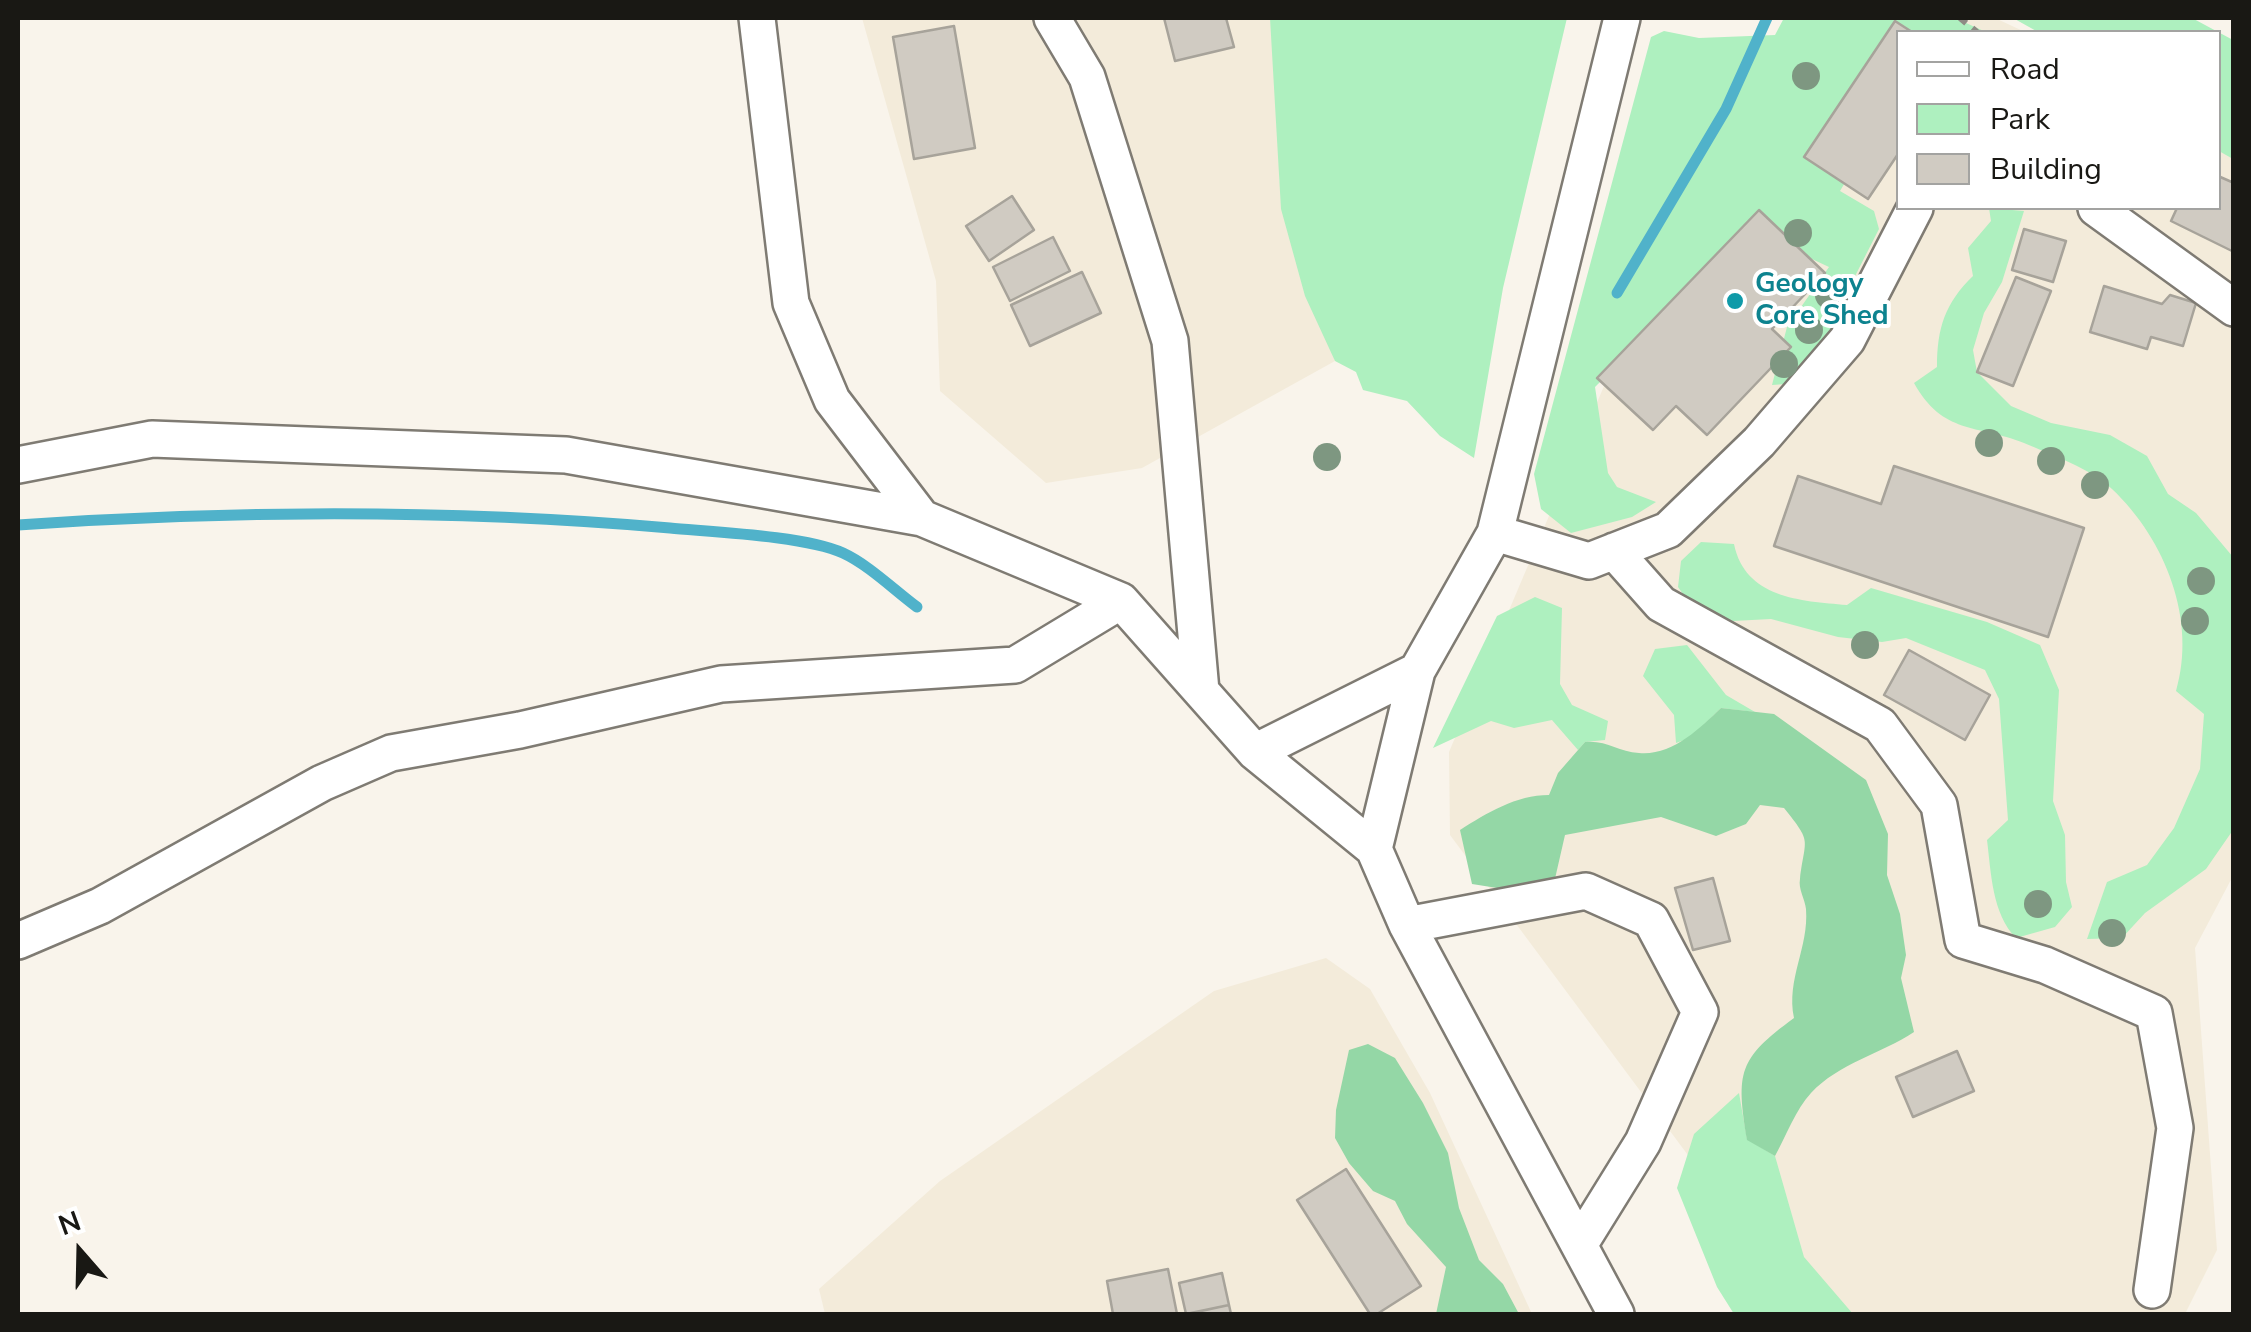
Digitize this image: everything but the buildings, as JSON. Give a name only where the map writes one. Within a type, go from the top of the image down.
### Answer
[{"type":"street","points":[[756,18],[791,302],[832,400],[922,518]]},
{"type":"street","points":[[1052,18],[1087,77],[1170,341],[1201,690]]},
{"type":"street","points":[[1374,849],[1418,671],[1495,533],[1622,18]]},
{"type":"street","points":[[1495,533],[1588,561],[1668,530],[1759,442],[1847,340],[1914,210]]},
{"type":"street","points":[[2099,210],[2234,308]]},
{"type":"street","points":[[18,465],[152,439],[566,455],[922,518],[1121,601],[1255,752],[1374,849],[1407,925],[1616,1314]]},
{"type":"street","points":[[1614,551],[1661,604],[1880,725],[1939,805],[1963,940],[2045,965],[2154,1013],[2175,1128],[2152,1290]]},
{"type":"street","points":[[18,941],[100,906],[322,784],[391,753],[520,730],[721,684],[1015,665],[1121,601]]},
{"type":"street","points":[[1255,752],[1418,671]]},
{"type":"street","points":[[1407,925],[1586,891],[1651,920],[1700,1012],[1643,1142],[1580,1242]]},
{"type":"shaded area","points":[[862,18],[1288,18],[1279,180],[1335,361],[1142,468],[1046,483],[940,391],[936,281]]},
{"type":"shaded area","points":[[1899,18],[1995,18],[2021,30],[1896,30],[1896,210],[2221,210],[2221,133],[2233,140],[2234,874],[2195,948],[2217,1250],[2185,1314],[1806,1314],[1450,835],[1449,752],[1618,353]]},
{"type":"shaded area","points":[[1326,958],[1370,989],[1430,1093],[1532,1314],[825,1314],[819,1289],[940,1181],[1214,991]]},
{"type":"green space","points":[[1270,18],[1567,18],[1503,288],[1474,458],[1440,436],[1407,401],[1363,390],[1356,372],[1335,361],[1305,296],[1281,209]]},
{"type":"green space","points":[[1784,18],[1955,18],[1982,30],[1896,30],[1896,95],[1840,191],[1874,211],[1879,229],[1850,286],[1843,315],[1786,384],[1772,385],[1787,327],[1829,267],[1752,231],[1595,387],[1608,473],[1617,487],[1656,502],[1632,517],[1571,533],[1541,509],[1534,474],[1651,37],[1664,31],[1699,38],[1775,35]]},
{"type":"green space","points":[[2013,18],[2192,18],[2214,30],[2034,30]]},
{"type":"green space","points":[[2221,34],[2233,40],[2233,159],[2221,152]]},
{"type":"green space","points":[[1989,210],[2024,211],[2002,282],[1984,313],[1973,350],[1977,372],[2011,406],[2051,423],[2110,435],[2147,456],[2168,494],[2196,513],[2233,557],[2233,830],[2206,869],[2145,913],[2122,938],[2087,939],[2107,882],[2147,865],[2174,828],[2200,769],[2204,714],[2176,691],[2182,637],[2179,610],[2162,557],[2131,509],[2103,481],[2070,463],[2024,443],[1949,420],[1925,400],[1914,383],[1937,367],[1944,317],[1973,276],[1968,248],[1991,221]]},
{"type":"green space","points":[[1701,542],[1734,544],[1750,576],[1762,586],[1793,598],[1847,605],[1871,588],[1987,622],[2040,645],[2059,690],[2053,801],[2065,835],[2066,882],[2072,907],[2055,927],[2016,938],[1997,905],[1987,840],[2008,820],[1999,699],[1985,670],[1906,638],[1882,642],[1838,637],[1771,619],[1733,621],[1690,604],[1678,587],[1681,561]]},
{"type":"green space","points":[[1535,597],[1562,608],[1560,684],[1572,705],[1608,721],[1605,740],[1585,742],[1578,750],[1552,720],[1514,728],[1491,721],[1433,748],[1497,616]]},
{"type":"green space","points":[[1687,645],[1726,695],[1755,712],[1721,708],[1690,738],[1676,743],[1674,715],[1643,676],[1655,649]]},
{"type":"green space","points":[[1721,708],[1774,714],[1866,780],[1888,834],[1887,875],[1900,914],[1906,955],[1901,978],[1914,1032],[1822,1083],[1801,1107],[1775,1156],[1747,1140],[1742,1082],[1745,1069],[1761,1045],[1794,1018],[1793,990],[1806,923],[1800,883],[1805,841],[1784,808],[1760,805],[1746,824],[1716,836],[1661,817],[1565,835],[1554,883],[1529,893],[1472,884],[1460,830],[1513,802],[1549,795],[1558,773],[1585,742],[1639,753],[1663,750],[1684,739]]},
{"type":"green space","points":[[1368,1044],[1395,1058],[1423,1103],[1448,1153],[1459,1208],[1479,1260],[1503,1284],[1519,1314],[1436,1314],[1446,1267],[1407,1224],[1395,1201],[1373,1191],[1349,1163],[1335,1138],[1336,1110],[1349,1050]]},
{"type":"green space","points":[[1739,1093],[1747,1139],[1775,1156],[1804,1257],[1853,1314],[1734,1314],[1717,1287],[1677,1188],[1694,1134]]},
{"type":"waterway","points":[[1617,293],[1726,109],[1767,18]]},
{"type":"waterway","points":[[18,525],[181,516],[344,514],[507,517],[734,533],[807,542],[843,553],[917,607]]},
{"type":"place","name":"Geology Core Shed","points":[[1735,301]]}]
